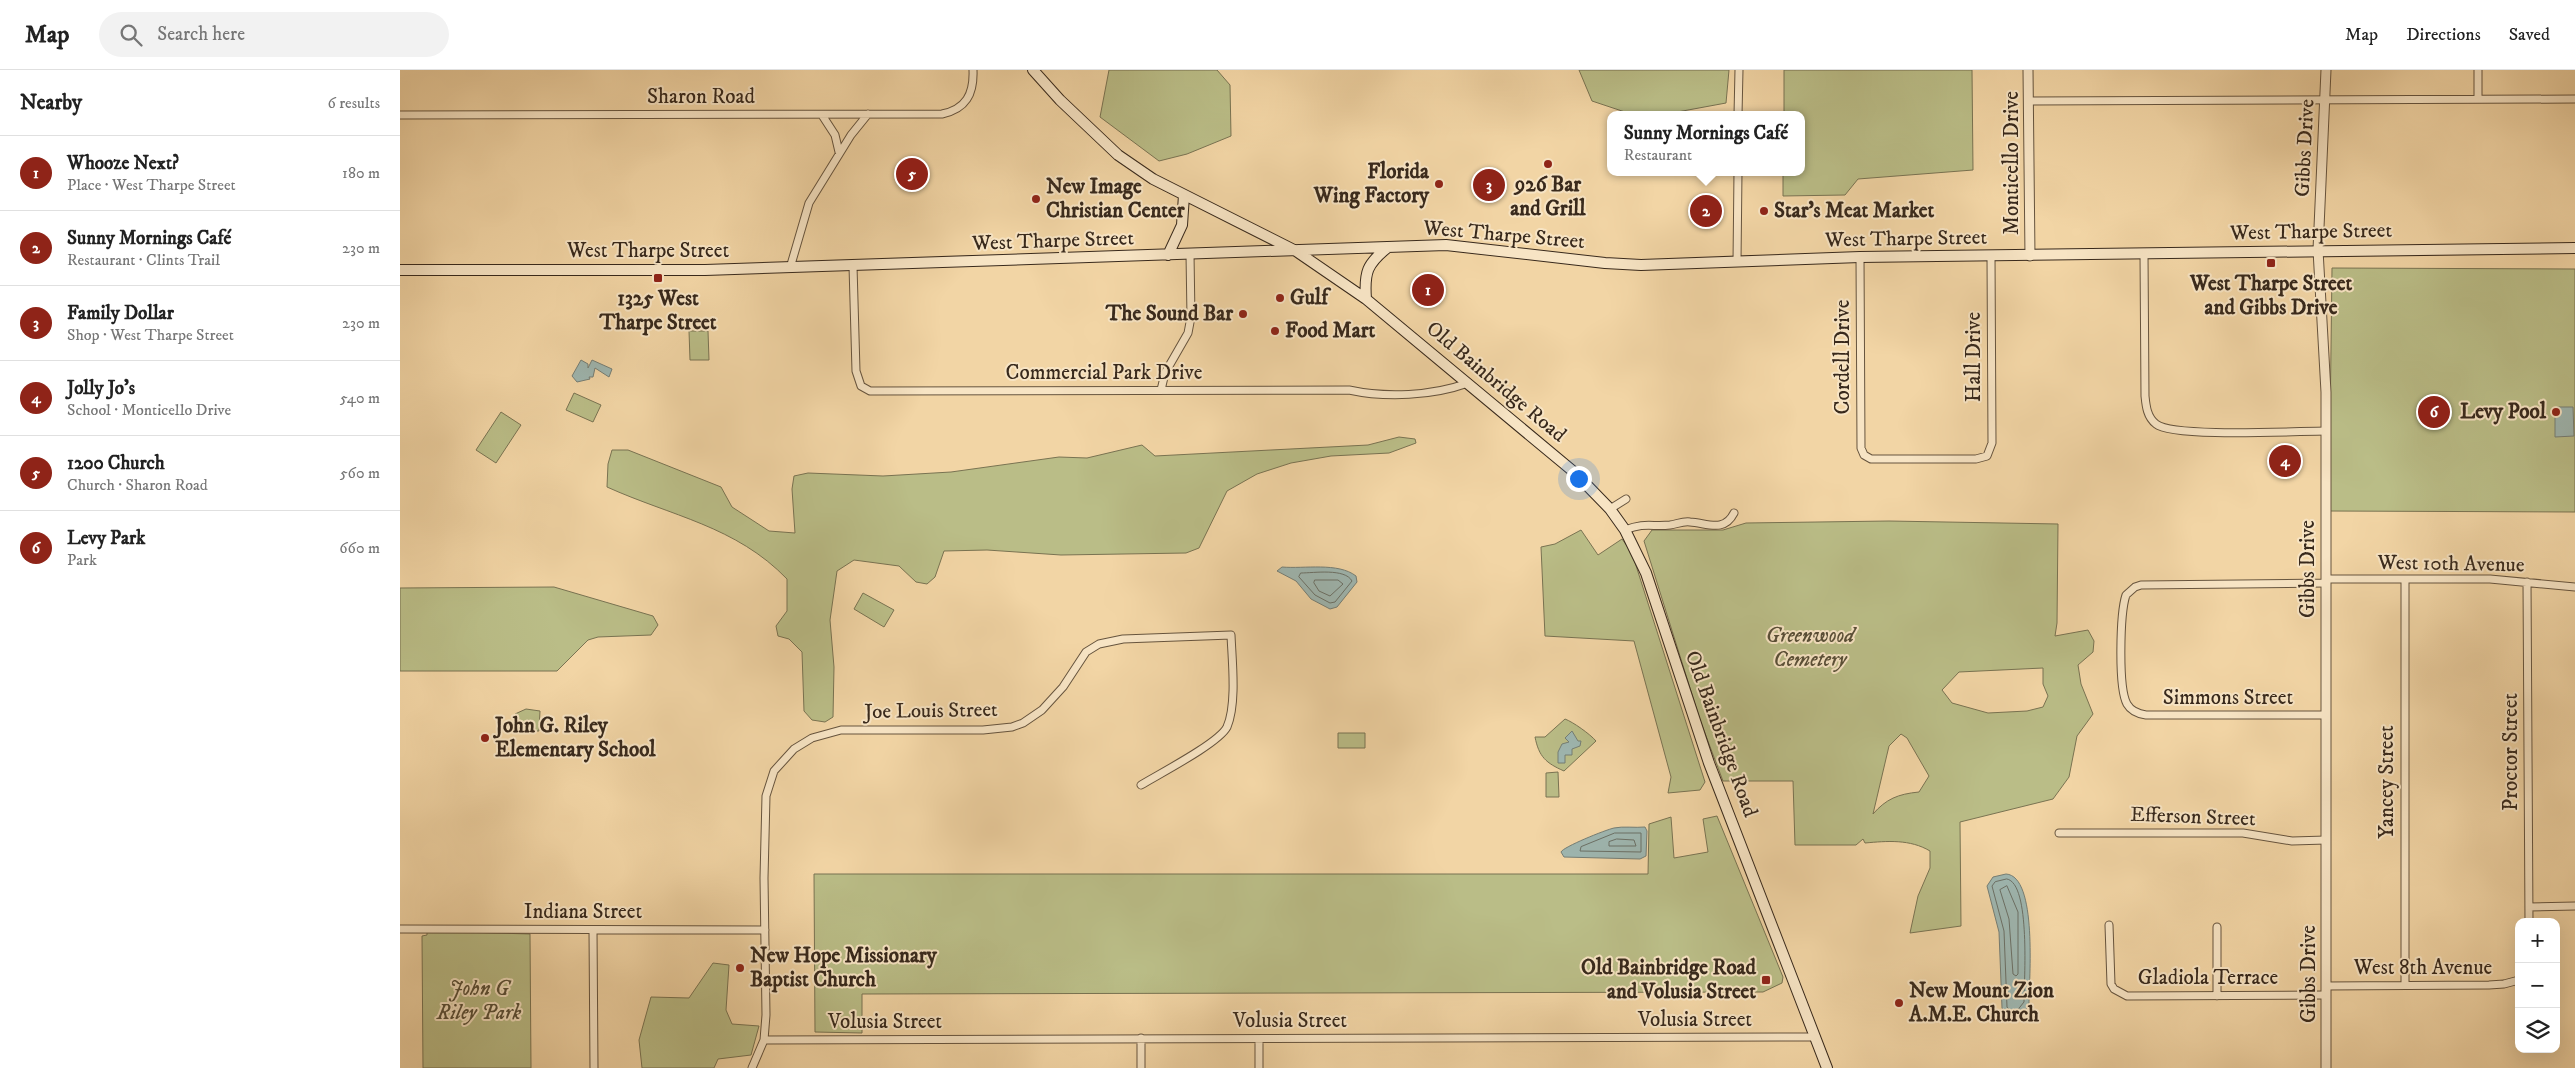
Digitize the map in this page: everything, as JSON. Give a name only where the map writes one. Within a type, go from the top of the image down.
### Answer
[{"type":"main road","name":"Old Bainbridge Road","points":[[1033,70],[1060,100],[1118,154],[1153,179],[1296,251],[1366,299],[1574,472],[1610,510],[1625,530],[1646,573],[1709,762],[1827,1068]]},
{"type":"main road","points":[[1168,255],[1182,226],[1184,196]]},
{"type":"main road","points":[[1366,299],[1366,274],[1372,260],[1388,247]]},
{"type":"main road","name":"West Tharpe Street","points":[[400,270],[697,270],[790,268],[1388,247],[1470,247],[1606,264],[1738,262],[1860,257],[2575,248]]},
{"type":"street","name":"Sharon Road","points":[[400,115],[928,115],[952,112],[969,98],[972,88],[973,70]]},
{"type":"street","points":[[1738,111],[1739,70]]},
{"type":"street","name":"Monticello Drive","points":[[2028,70],[2030,256]]},
{"type":"street","name":"Gibbs Drive","points":[[2326,70],[2318,250],[2326,431],[2326,1068]]},
{"type":"street","points":[[2478,70],[2478,99]]},
{"type":"street","points":[[2028,101],[2575,99]]},
{"type":"street","points":[[790,268],[809,204],[839,152],[868,114]]},
{"type":"street","points":[[822,115],[835,135],[839,152]]},
{"type":"street","points":[[1738,176],[1738,262]]},
{"type":"street","points":[[1161,390],[1165,373],[1188,333],[1191,317],[1190,254]]},
{"type":"street","points":[[2144,254],[2145,396],[2148,414],[2156,425],[2171,430],[2194,432],[2326,431]]},
{"type":"street","name":"Hall Drive","points":[[1864,455],[1871,459],[1976,459],[1987,456],[1992,443],[1991,256]]},
{"type":"street","name":"Cordell Drive","points":[[1860,257],[1861,448],[1864,455]]},
{"type":"street","name":"Commercial Park Drive","points":[[854,266],[856,371],[858,382],[864,389],[922,393],[1349,390],[1368,394],[1444,391],[1468,384]]},
{"type":"street","points":[[1610,510],[1626,500]]},
{"type":"street","points":[[1625,530],[1645,524],[1669,525],[1689,522],[1713,527],[1726,523],[1734,513]]},
{"type":"street","name":"Yancey Street","points":[[2404,579],[2405,984]]},
{"type":"street","name":"West 10th Avenue","points":[[2131,709],[2123,696],[2123,604],[2126,595],[2141,585],[2490,579],[2575,587]]},
{"type":"street","name":"Proctor Street","points":[[2527,582],[2529,918]]},
{"type":"street","name":"Joe Louis Street","points":[[752,1068],[764,1040],[766,1015],[766,796],[769,782],[781,761],[804,741],[827,732],[841,730],[984,730],[1012,727],[1023,723],[1042,710],[1063,687],[1086,652],[1099,644],[1124,639],[1232,635],[1232,708],[1226,728],[1212,741],[1142,785]]},
{"type":"street","name":"Simmons Street","points":[[2131,709],[2146,716],[2326,715]]},
{"type":"street","name":"Efferson Street","points":[[2059,833],[2243,833],[2292,841],[2326,840]]},
{"type":"street","points":[[2529,907],[2575,906]]},
{"type":"street","name":"Gladiola Terrace","points":[[2109,925],[2111,984],[2120,994],[2127,996],[2217,996],[2326,990]]},
{"type":"street","points":[[2217,927],[2217,996]]},
{"type":"street","name":"Indiana Street","points":[[400,929],[765,930]]},
{"type":"street","points":[[593,930],[594,1068]]},
{"type":"street","name":"West 8th Avenue","points":[[2326,990],[2405,984],[2504,984],[2515,981]]},
{"type":"street","name":"Volusia Street","points":[[764,1040],[1816,1037]]},
{"type":"street","points":[[1141,1038],[1141,1068]]},
{"type":"street","points":[[1259,1039],[1259,1068]]},
{"type":"green space","points":[[1109,70],[1217,70],[1230,85],[1231,136],[1187,154],[1159,161],[1100,117]]},
{"type":"green space","points":[[1579,70],[1729,70],[1726,103],[1683,111],[1622,111],[1592,101]]},
{"type":"green space","points":[[1784,70],[1972,70],[1973,170],[1858,179],[1845,195],[1783,196],[1783,176],[1805,176],[1805,111],[1784,111]]},
{"type":"green space","points":[[2332,268],[2575,269],[2575,512],[2329,511]]},
{"type":"green space","points":[[689,331],[708,331],[709,360],[690,360]]},
{"type":"green space","points":[[574,393],[601,405],[593,422],[566,410]]},
{"type":"green space","points":[[501,412],[521,425],[496,463],[476,450]]},
{"type":"green space","points":[[1399,437],[1415,439],[1416,443],[1389,453],[1331,456],[1291,463],[1257,474],[1227,491],[1199,548],[1186,553],[1061,555],[987,550],[944,551],[935,577],[927,584],[916,582],[899,566],[854,560],[837,571],[830,620],[834,667],[833,717],[825,722],[812,720],[804,711],[802,652],[789,639],[778,636],[776,626],[787,611],[787,579],[767,561],[725,534],[607,487],[608,464],[612,450],[628,450],[721,487],[732,507],[769,531],[795,533],[792,489],[794,476],[808,473],[883,476],[951,472],[1059,457],[1087,458],[1142,445],[1155,456],[1368,445]]},
{"type":"green space","name":"Greenwood Cemetery","points":[[1889,521],[2058,524],[2057,623],[2055,636],[2088,630],[2094,641],[2093,652],[2078,665],[2081,684],[2093,714],[2077,736],[2069,777],[2053,799],[1960,822],[1961,926],[1910,933],[1918,896],[1930,868],[1930,851],[1914,844],[1890,841],[1865,843],[1863,839],[1856,845],[1795,845],[1793,781],[1723,781],[1700,720],[1644,541],[1652,530],[1723,530],[1746,523]],"holes":[[[2043,668],[2043,684],[2048,696],[2043,707],[2027,711],[1988,713],[1952,703],[1942,690],[1959,672]],[[1901,734],[1907,738],[1929,776],[1919,792],[1893,798],[1873,814],[1889,746]]]},
{"type":"green space","points":[[1581,530],[1598,555],[1622,539],[1632,553],[1705,782],[1700,790],[1668,793],[1671,777],[1634,641],[1545,636],[1541,547],[1555,544]]},
{"type":"green space","points":[[554,587],[653,616],[658,625],[651,635],[598,637],[588,640],[557,671],[400,671],[400,588]]},
{"type":"green space","points":[[863,593],[894,610],[884,627],[854,609]]},
{"type":"green space","points":[[526,709],[540,711],[539,731],[520,731],[517,727],[514,721],[515,714]]},
{"type":"green space","points":[[1565,719],[1596,741],[1564,771],[1544,759],[1535,737],[1545,737]]},
{"type":"green space","points":[[1338,733],[1365,733],[1365,748],[1338,748]]},
{"type":"green space","points":[[1558,772],[1559,797],[1546,797],[1546,773]]},
{"type":"green space","points":[[1717,816],[1783,977],[1782,983],[1763,992],[862,994],[862,1033],[815,1032],[814,874],[1648,874],[1649,824],[1671,817],[1674,858],[1708,852],[1703,819]]},
{"type":"green space","name":"John G Riley Park","points":[[427,931],[530,934],[531,1068],[423,1068],[422,936],[427,935]]},
{"type":"green space","points":[[713,963],[729,965],[726,1010],[732,1024],[759,1026],[751,1055],[718,1059],[714,1068],[642,1068],[639,1040],[651,997],[689,998]]},
{"type":"water","points":[[581,360],[588,364],[588,368],[592,360],[612,369],[609,377],[595,368],[593,377],[577,382],[572,376]]},
{"type":"water","points":[[2555,407],[2573,407],[2574,436],[2555,437]]},
{"type":"water","points":[[1282,567],[1340,569],[1356,576],[1357,582],[1337,607],[1330,609],[1311,599],[1296,581],[1277,571]]},
{"type":"water","points":[[1572,731],[1578,741],[1581,741],[1580,746],[1572,749],[1572,755],[1565,755],[1565,763],[1558,763],[1558,752],[1562,744],[1569,742],[1565,738]]},
{"type":"water","points":[[1645,827],[1647,831],[1646,856],[1640,859],[1564,857],[1561,852],[1576,843],[1609,829]]},
{"type":"water","points":[[2006,874],[2016,879],[2023,892],[2030,931],[2029,1004],[2023,1013],[2015,1017],[2007,1016],[2002,1008],[1999,932],[1987,886],[1993,877]]},
{"type":"place","name":"926 Bar and Grill","points":[[1548,164]]},
{"type":"place","name":"1200 Church","points":[[912,174]]},
{"type":"place","name":"Florida Wing Factory","points":[[1439,184]]},
{"type":"place","name":"Family Dollar","points":[[1489,185]]},
{"type":"place","name":"New Image Christian Center","points":[[1036,199]]},
{"type":"place","name":"Sunny Mornings Café","points":[[1706,211]]},
{"type":"place","name":"Star's Meat Market","points":[[1764,211]]},
{"type":"place","name":"West Tharpe Street and Gibbs Drive","points":[[2271,263]]},
{"type":"place","name":"1325 West Tharpe Street","points":[[658,278]]},
{"type":"place","name":"Whooze Next?","points":[[1428,290]]},
{"type":"place","name":"Gulf","points":[[1280,298]]},
{"type":"place","name":"The Sound Bar","points":[[1243,314]]},
{"type":"place","name":"Food Mart","points":[[1275,331]]},
{"type":"place","name":"Levy Park","points":[[2434,412]]},
{"type":"place","name":"Levy Pool","points":[[2556,412]]},
{"type":"place","name":"Jolly Jo's","points":[[2285,461]]},
{"type":"place","name":"John G. Riley Elementary School","points":[[485,738]]},
{"type":"place","name":"New Hope Missionary Baptist Church","points":[[740,968]]},
{"type":"place","name":"Old Bainbridge Road and Volusia Street","points":[[1766,980]]},
{"type":"place","name":"New Mount Zion A.M.E. Church","points":[[1899,1003]]}]
